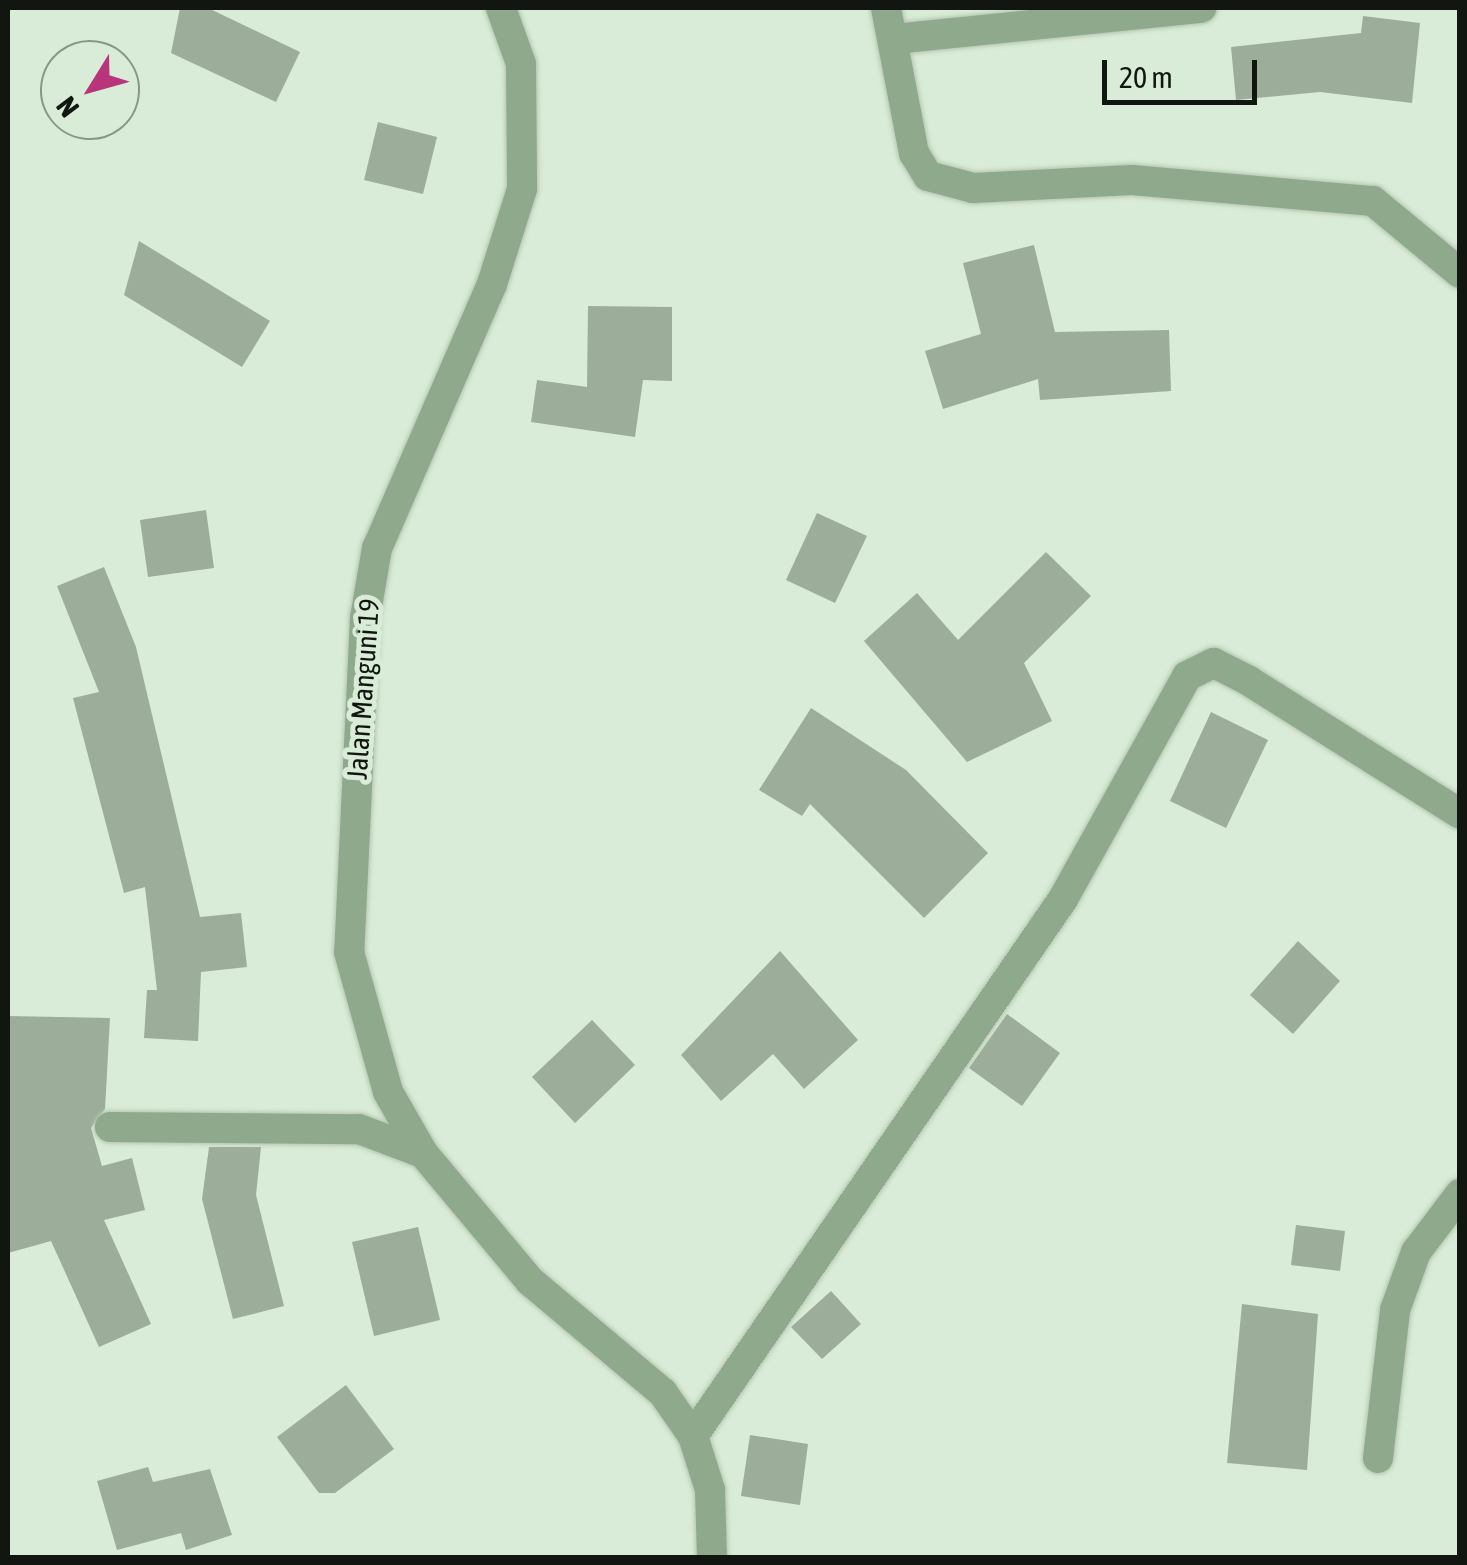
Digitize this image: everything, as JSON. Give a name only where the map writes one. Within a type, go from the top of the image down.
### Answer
[{"type":"street","name":"Jalan Manguni 19","points":[[501,8],[522,64],[522,190],[492,284],[403,478],[365,618],[349,952],[388,1092],[422,1153],[530,1281],[585,1322],[662,1392],[693,1436],[710,1490],[712,1558]]},
{"type":"street","points":[[886,8],[914,152],[943,183],[1132,180],[1373,201],[1460,274]]},
{"type":"street","points":[[894,40],[1201,8]]},
{"type":"street","points":[[693,1436],[1063,899],[1187,676],[1214,663],[1460,814]]},
{"type":"street","points":[[110,1127],[359,1129],[422,1153]]},
{"type":"street","points":[[1378,1458],[1395,1310],[1416,1252],[1460,1194]]},
{"type":"building","points":[[180,8],[208,8],[300,52],[276,102],[171,53]]},
{"type":"building","points":[[1363,16],[1420,23],[1412,103],[1320,92],[1236,100],[1231,47],[1361,33]]},
{"type":"building","points":[[378,122],[437,137],[423,194],[364,180]]},
{"type":"building","points":[[139,241],[270,321],[242,367],[124,295]]},
{"type":"building","points":[[1034,245],[1055,332],[1169,330],[1171,391],[1040,400],[1038,379],[943,409],[925,351],[981,334],[963,263]]},
{"type":"building","points":[[588,306],[672,307],[672,381],[643,380],[635,437],[531,422],[537,380],[587,387]]},
{"type":"building","points":[[206,510],[214,568],[148,577],[140,520]]},
{"type":"building","points":[[817,513],[867,536],[835,603],[786,580]]},
{"type":"building","points":[[1046,552],[1091,596],[1024,663],[1052,721],[967,762],[864,641],[917,593],[958,640]]},
{"type":"building","points":[[104,567],[136,647],[200,917],[241,913],[247,967],[201,972],[198,1041],[144,1038],[147,990],[157,990],[145,887],[124,893],[73,698],[99,692],[57,586]]},
{"type":"building","points":[[811,708],[906,770],[988,853],[924,918],[810,804],[802,816],[759,790]]},
{"type":"building","points":[[1211,712],[1268,740],[1226,828],[1170,801]]},
{"type":"building","points":[[1298,941],[1340,981],[1293,1034],[1250,995]]},
{"type":"building","points":[[780,951],[858,1040],[804,1089],[773,1054],[721,1101],[681,1055]]},
{"type":"building","points":[[1007,1014],[1060,1053],[1022,1106],[969,1068]]},
{"type":"building","points":[[8,1016],[110,1018],[105,1109],[91,1128],[102,1166],[132,1158],[145,1210],[104,1220],[151,1324],[99,1347],[51,1241],[8,1253]]},
{"type":"building","points":[[592,1020],[635,1065],[575,1123],[532,1077]]},
{"type":"building","points":[[209,1147],[261,1147],[256,1195],[284,1306],[233,1319],[202,1199]]},
{"type":"building","points":[[1296,1225],[1345,1231],[1340,1271],[1291,1265]]},
{"type":"building","points":[[418,1227],[440,1320],[374,1336],[352,1242]]},
{"type":"building","points":[[831,1291],[861,1324],[822,1359],[791,1327]]},
{"type":"building","points":[[1242,1304],[1318,1314],[1307,1470],[1227,1463]]},
{"type":"building","points":[[346,1385],[394,1449],[335,1493],[319,1493],[277,1437]]},
{"type":"building","points":[[750,1435],[808,1444],[800,1505],[741,1496]]},
{"type":"building","points":[[148,1467],[153,1482],[210,1469],[232,1535],[186,1550],[181,1533],[117,1550],[97,1481]]}]
